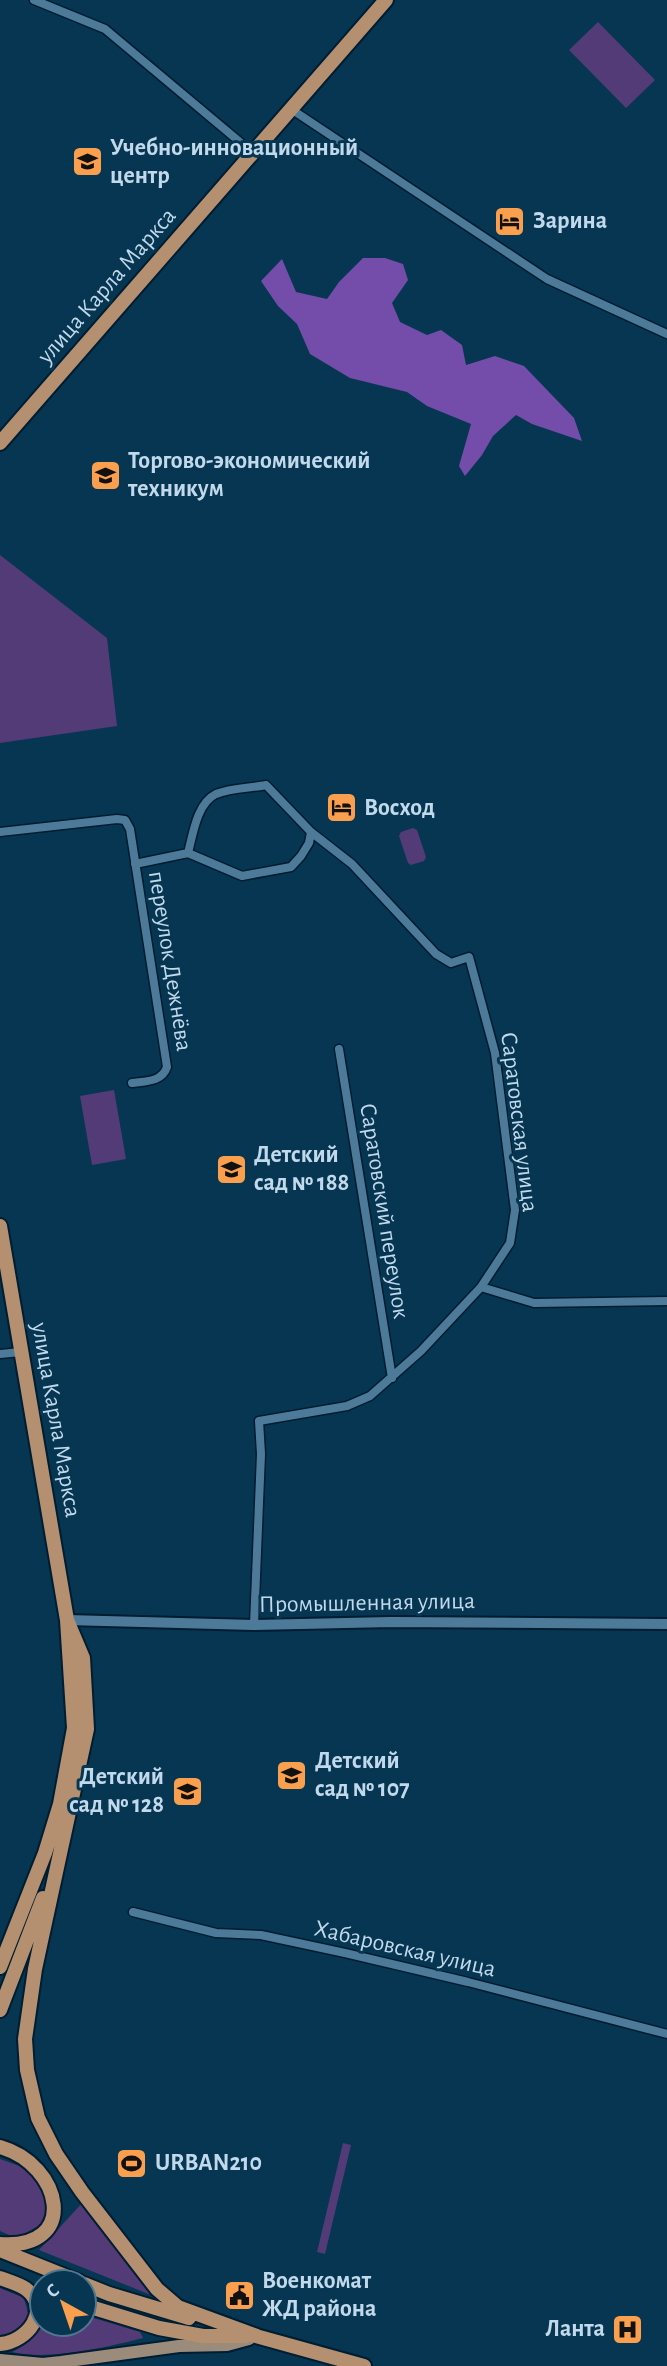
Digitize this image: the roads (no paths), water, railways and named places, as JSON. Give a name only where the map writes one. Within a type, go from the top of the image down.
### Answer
[{"type":"highway","name":"улица Карла Маркса","points":[[0,443],[386,0]]},
{"type":"highway","name":"улица Карла Маркса","points":[[0,1226],[67,1620],[74,1718],[68,1768],[60,1804],[45,1853],[1,1965]]},
{"type":"highway","name":"улица Карла Маркса","points":[[58,1857],[71,1811],[87,1729],[83,1658],[67,1620]]},
{"type":"highway","points":[[0,2010],[58,1857]]},
{"type":"highway","points":[[58,1857],[35,1969],[25,2039],[27,2070],[38,2118],[56,2154],[82,2192],[157,2289],[178,2306],[257,2336]]},
{"type":"highway","points":[[0,2147],[23,2156],[35,2166],[53,2194],[55,2206],[53,2217],[45,2230],[32,2240],[17,2245],[0,2244]]},
{"type":"highway","points":[[0,2250],[45,2268]]},
{"type":"highway","points":[[0,2276],[28,2285]]},
{"type":"highway","points":[[0,2276],[26,2289],[35,2305],[36,2314],[30,2330],[23,2337],[11,2343],[0,2344]]},
{"type":"highway","points":[[98,2289],[161,2311],[364,2366]]},
{"type":"highway","points":[[98,2309],[159,2328],[203,2336],[257,2336]]},
{"type":"main road","points":[[0,2361],[52,2363],[180,2346],[227,2345],[257,2336]]},
{"type":"street","points":[[34,0],[105,29],[253,153]]},
{"type":"street","points":[[291,109],[547,279],[667,334]]},
{"type":"street","points":[[135,864],[188,853],[242,876],[290,867],[301,856],[312,832],[266,785],[217,793],[208,800],[200,813],[188,853]]},
{"type":"street","name":"переулок Дежнёва","points":[[0,832],[125,820],[130,830],[167,1067],[160,1078],[132,1083]]},
{"type":"street","name":"Саратовская улица","points":[[312,832],[352,864],[436,954],[451,963],[469,957],[495,1053],[515,1210],[510,1244],[481,1287]]},
{"type":"street","name":"Саратовский переулок","points":[[339,1049],[392,1378]]},
{"type":"street","points":[[254,1625],[261,1454],[259,1421],[347,1406],[370,1396],[392,1378],[481,1287],[534,1303],[667,1301]]},
{"type":"street","points":[[0,1354],[21,1352]]},
{"type":"street","name":"Промышленная улица","points":[[67,1620],[254,1625],[391,1622],[667,1624]]},
{"type":"street","name":"Хабаровская улица","points":[[133,1912],[216,1933],[261,1935],[468,1982],[667,2034]]},
{"type":"place","name":"Учебно-инновационный центр","points":[[87,162]]},
{"type":"place","name":"Зарина","points":[[510,221]]},
{"type":"place","name":"Торгово-экономический техникум","points":[[105,475]]},
{"type":"place","name":"Восход","points":[[341,808]]},
{"type":"place","name":"Детский сад № 188","points":[[231,1169]]},
{"type":"place","name":"Детский сад № 107","points":[[292,1775]]},
{"type":"place","name":"Детский сад № 128","points":[[187,1791]]},
{"type":"place","name":"URBAN210","points":[[132,2163]]},
{"type":"place","name":"Военкомат ЖД района","points":[[239,2295]]},
{"type":"place","name":"Ланта","points":[[628,2329]]}]
